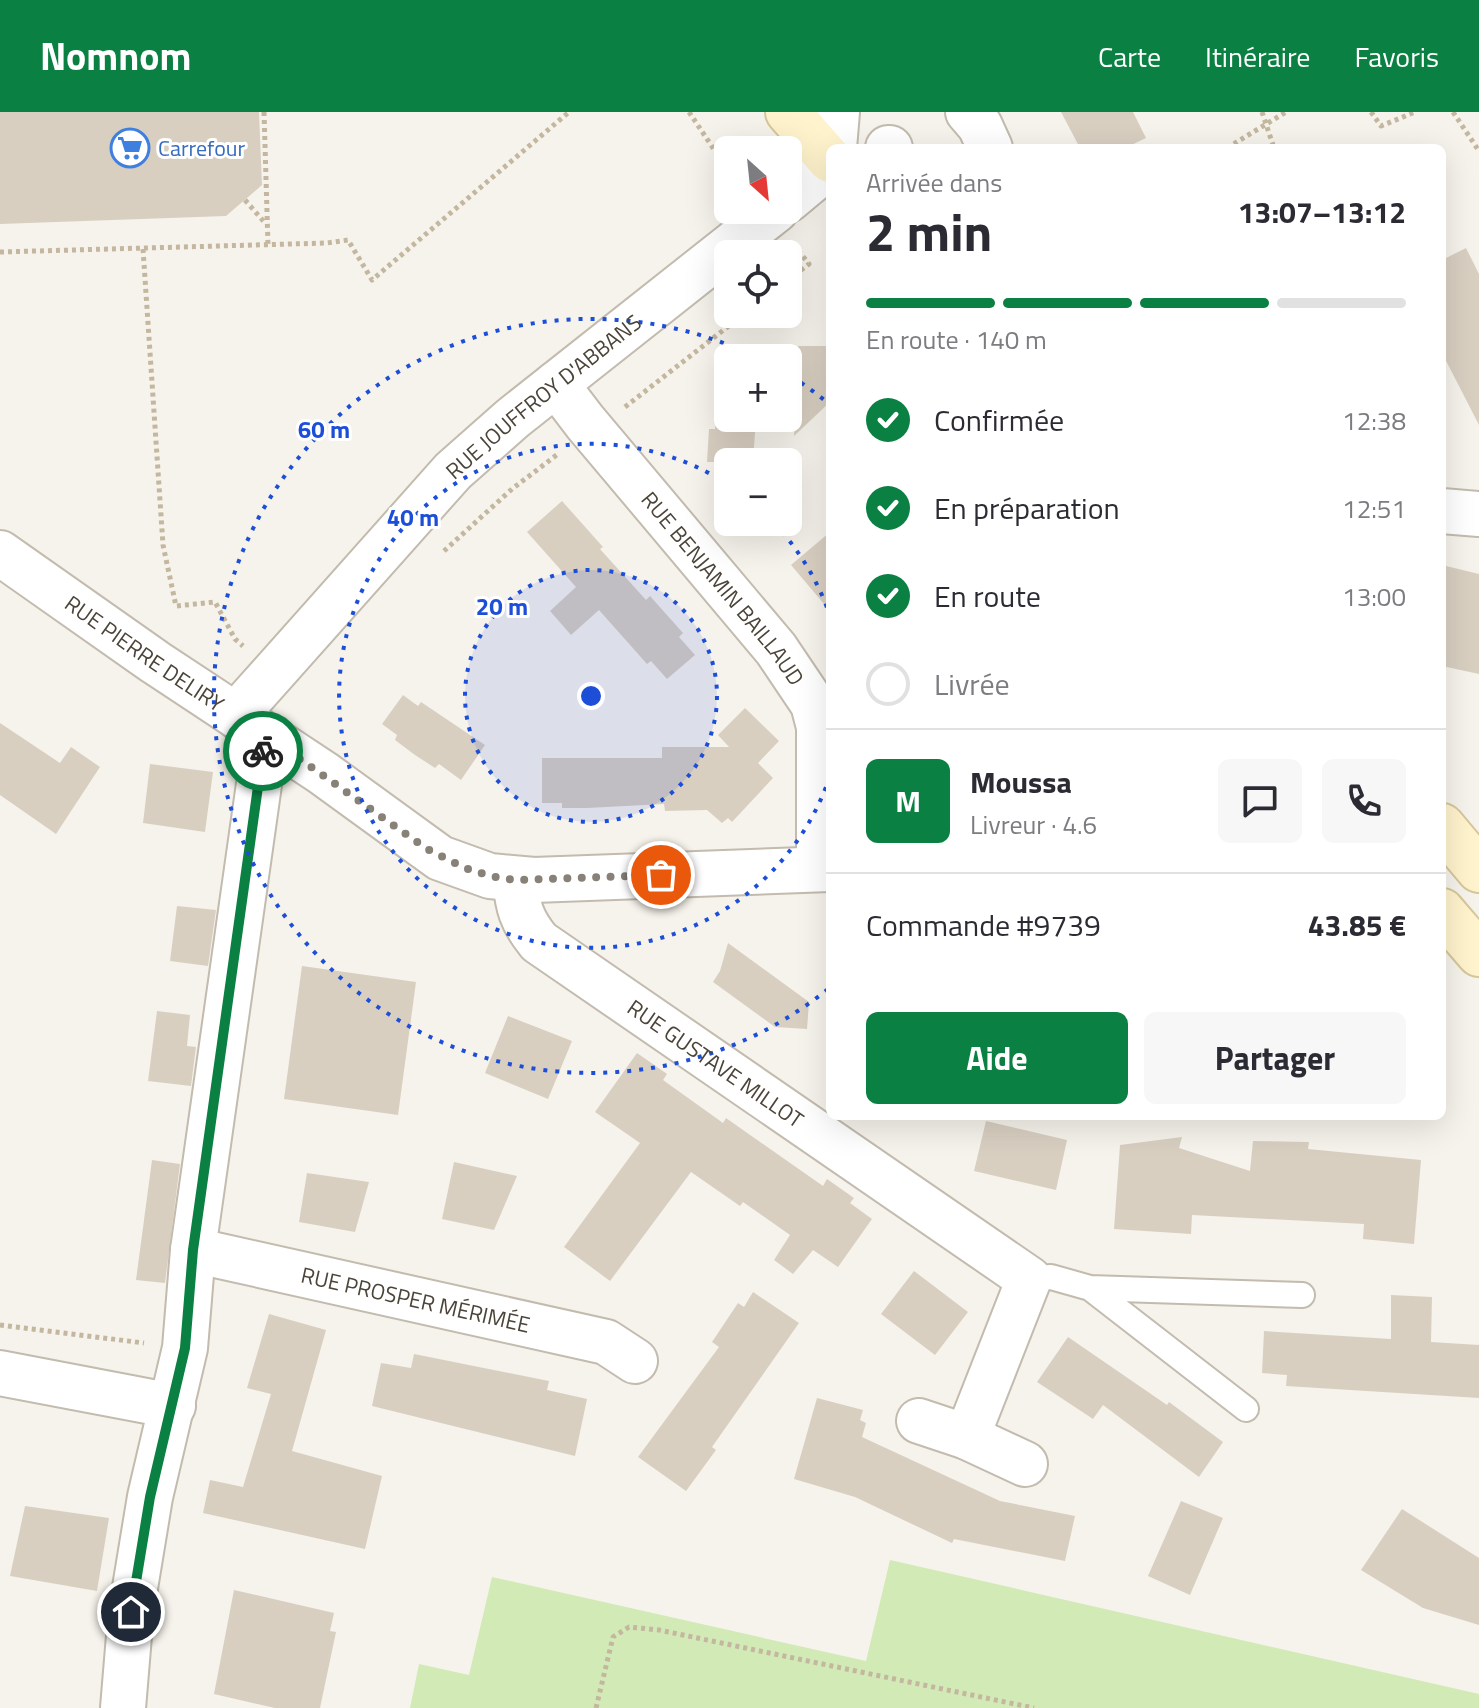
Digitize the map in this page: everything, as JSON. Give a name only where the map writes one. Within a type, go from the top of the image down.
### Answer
[{"type":"main road","points":[[788,112],[826,157]]},
{"type":"main road","points":[[1446,831],[1479,870]]},
{"type":"main road","points":[[1446,916],[1479,954]]},
{"type":"street","points":[[834,144],[837,112]]},
{"type":"street","points":[[968,112],[980,126],[988,144]]},
{"type":"street","points":[[802,187],[826,166]]},
{"type":"street","name":"RUE JOUFFROY D'ABBANS","points":[[252,726],[275,672],[453,471],[556,384],[758,224]]},
{"type":"street","name":"RUE BENJAMIN BAILLAUD","points":[[556,384],[776,649],[813,704],[819,727],[824,869]]},
{"type":"street","points":[[1446,511],[1479,514]]},
{"type":"street","name":"RUE PIERRE DELIRY","points":[[0,553],[440,858],[490,876],[515,880],[824,869]]},
{"type":"street","points":[[123,1708],[131,1612],[150,1497],[185,1348],[193,1250],[252,726]]},
{"type":"street","name":"RUE GUSTAVE MILLOT","points":[[515,880],[518,908],[527,928],[539,942],[1029,1279]]},
{"type":"street","name":"RUE PROSPER MÉRIMÉE","points":[[193,1250],[606,1342],[635,1361]]},
{"type":"street","points":[[967,1437],[1029,1279]]},
{"type":"street","points":[[0,1373],[173,1406]]},
{"type":"street","points":[[919,1421],[967,1437],[1025,1464]]},
{"type":"lane","points":[[1029,1279],[1051,1277],[1090,1288],[1302,1295]]},
{"type":"lane","points":[[1090,1288],[1246,1409]]},
{"type":"path","points":[[264,112],[268,245]]},
{"type":"path","points":[[0,252],[348,240],[372,280],[569,112]]},
{"type":"path","points":[[689,112],[714,150]]},
{"type":"path","points":[[1262,112],[1273,144]]},
{"type":"path","points":[[1234,144],[1286,112]]},
{"type":"path","points":[[1371,112],[1381,126],[1415,112]]},
{"type":"path","points":[[1453,112],[1479,151]]},
{"type":"path","points":[[245,200],[267,225]]},
{"type":"path","points":[[143,249],[163,545],[176,606],[215,602],[235,639],[275,672]]},
{"type":"path","points":[[433,561],[512,489],[726,328]]},
{"type":"path","points":[[0,1325],[185,1348]]},
{"type":"path","points":[[596,1708],[613,1637],[629,1627],[659,1630],[1034,1708]]},
{"type":"green space","points":[[890,1560],[1479,1694],[1479,1708],[410,1708],[419,1664],[469,1675],[492,1577],[866,1661]]},
{"type":"building","name":"Carrefour","points":[[0,112],[259,112],[262,185],[226,216],[0,224]]},
{"type":"building","points":[[1061,112],[1133,112],[1146,138],[1133,144],[1078,144]]},
{"type":"building","points":[[1466,248],[1479,274],[1479,425],[1446,361],[1446,258]]},
{"type":"building","points":[[802,346],[826,346],[826,406],[802,428]]},
{"type":"building","points":[[709,429],[714,429],[714,432],[755,432],[754,448],[714,448],[714,462],[707,462]]},
{"type":"building","points":[[562,501],[646,600],[650,596],[683,633],[679,637],[695,655],[667,679],[651,661],[647,664],[599,610],[571,635],[550,611],[576,587],[527,532]]},
{"type":"building","points":[[826,535],[826,606],[791,565]]},
{"type":"building","points":[[1446,566],[1479,574],[1479,674],[1446,667]]},
{"type":"building","points":[[403,695],[418,706],[421,702],[485,745],[461,780],[439,764],[435,768],[415,755],[395,740],[397,735],[382,724]]},
{"type":"building","points":[[745,708],[779,741],[758,763],[773,778],[732,822],[728,818],[722,823],[707,810],[665,811],[664,804],[562,808],[562,803],[542,803],[542,758],[662,758],[662,747],[729,747],[718,735]]},
{"type":"building","points":[[0,723],[60,763],[71,747],[100,767],[56,834],[0,795]]},
{"type":"building","points":[[150,764],[213,772],[205,832],[143,823]]},
{"type":"building","points":[[177,906],[216,910],[208,966],[170,961]]},
{"type":"building","points":[[728,943],[809,1002],[807,1029],[775,1027],[713,982],[720,971]]},
{"type":"building","points":[[302,966],[416,982],[398,1115],[284,1099]]},
{"type":"building","points":[[157,1011],[190,1015],[187,1046],[196,1047],[191,1086],[148,1081]]},
{"type":"building","points":[[508,1016],[572,1041],[548,1099],[485,1073]]},
{"type":"building","points":[[637,1053],[667,1074],[663,1080],[723,1123],[726,1118],[823,1186],[827,1179],[854,1198],[850,1203],[872,1219],[838,1267],[813,1250],[793,1274],[774,1260],[790,1235],[743,1202],[740,1206],[691,1172],[610,1281],[564,1247],[640,1143],[595,1112]]},
{"type":"building","points":[[986,1121],[1067,1140],[1056,1190],[974,1171]]},
{"type":"building","points":[[1182,1137],[1179,1148],[1250,1171],[1253,1141],[1309,1142],[1308,1149],[1421,1160],[1414,1244],[1363,1239],[1364,1224],[1192,1215],[1191,1234],[1114,1229],[1120,1145]]},
{"type":"building","points":[[152,1160],[180,1164],[165,1283],[136,1280]]},
{"type":"building","points":[[454,1162],[517,1176],[494,1230],[442,1219]]},
{"type":"building","points":[[307,1173],[369,1182],[355,1232],[299,1222]]},
{"type":"building","points":[[914,1271],[968,1312],[935,1355],[881,1314]]},
{"type":"building","points":[[753,1292],[799,1323],[712,1447],[716,1450],[686,1491],[638,1457],[719,1347],[712,1342],[738,1303],[744,1307]]},
{"type":"building","points":[[1391,1295],[1432,1297],[1431,1342],[1479,1345],[1479,1398],[1286,1386],[1287,1375],[1262,1373],[1264,1331],[1391,1339]]},
{"type":"building","points":[[269,1314],[326,1330],[292,1451],[382,1476],[365,1549],[203,1513],[210,1480],[243,1487],[271,1394],[247,1388]]},
{"type":"building","points":[[1068,1337],[1167,1405],[1169,1402],[1223,1442],[1199,1477],[1103,1405],[1093,1419],[1037,1382]]},
{"type":"building","points":[[414,1354],[549,1381],[547,1390],[587,1399],[575,1456],[372,1406],[381,1363],[411,1368]]},
{"type":"building","points":[[817,1398],[863,1410],[860,1420],[866,1423],[862,1437],[1000,1501],[1075,1516],[1065,1561],[954,1539],[952,1543],[855,1497],[794,1479]]},
{"type":"building","points":[[1181,1501],[1223,1518],[1190,1595],[1148,1576]]},
{"type":"building","points":[[25,1506],[109,1518],[97,1591],[10,1576]]},
{"type":"building","points":[[1402,1509],[1479,1558],[1479,1625],[1423,1608],[1361,1570]]},
{"type":"building","points":[[234,1590],[334,1613],[330,1631],[336,1632],[320,1708],[275,1708],[214,1694]]},
{"type":"way so far","points":[[263,751],[266,735],[440,858],[490,876],[534,880],[661,875]]},
{"type":"place","name":"Carrefour","points":[[130,148]]},
{"type":"route","points":[[131,1612],[150,1497],[185,1348],[193,1250],[263,751]]}]
